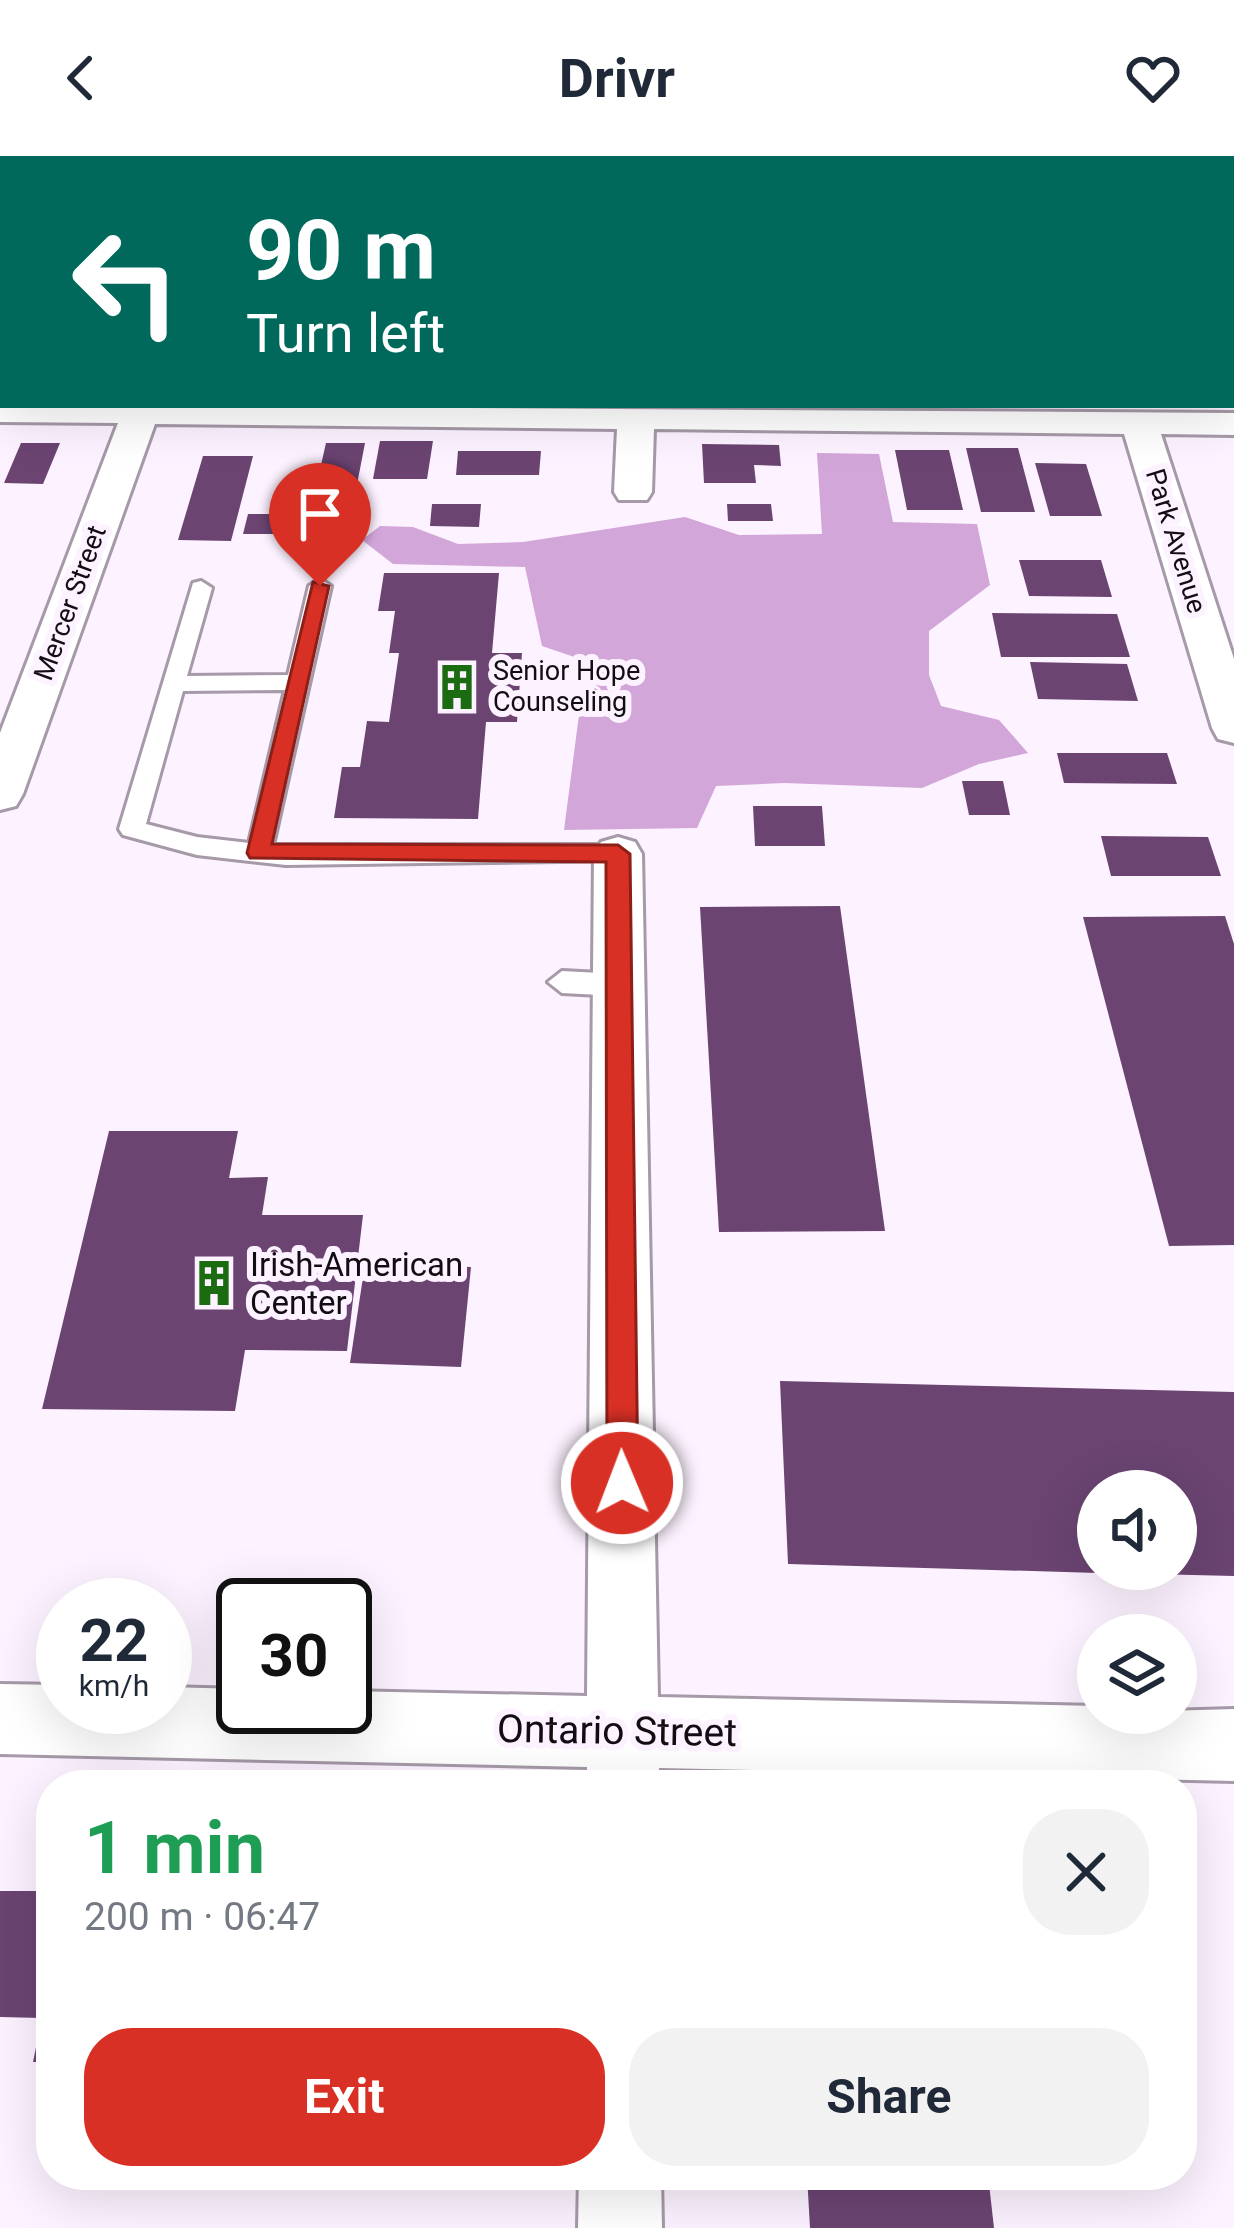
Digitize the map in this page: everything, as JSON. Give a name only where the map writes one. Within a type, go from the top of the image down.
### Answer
[{"type":"street","name":"Mercer Street","points":[[0,794],[141,409]]},
{"type":"street","points":[[0,410],[1234,424]]},
{"type":"street","points":[[633,492],[636,418]]},
{"type":"street","name":"Park Avenue","points":[[1139,423],[1234,728]]},
{"type":"street","points":[[618,854],[591,984],[624,1758]]},
{"type":"street","name":"Ontario Street","points":[[0,1719],[624,1758],[1234,1744]]},
{"type":"street","points":[[620,2190],[620,2228]]},
{"type":"lane","points":[[259,853],[320,586]]},
{"type":"lane","points":[[201,588],[132,829],[176,842],[259,853],[618,854]]},
{"type":"lane","points":[[173,684],[298,682]]},
{"type":"shaded area","points":[[817,453],[879,454],[893,522],[977,524],[990,585],[929,631],[929,675],[941,706],[999,720],[1028,753],[979,764],[922,788],[784,783],[716,786],[697,828],[564,830],[586,661],[542,646],[525,567],[393,564],[362,540],[380,526],[413,527],[458,544],[523,542],[685,517],[739,535],[822,534]]},
{"type":"building","points":[[380,441],[433,441],[427,479],[373,479]]},
{"type":"building","points":[[21,443],[60,443],[43,484],[4,483]]},
{"type":"building","points":[[326,443],[365,443],[354,500],[313,500]]},
{"type":"building","points":[[702,444],[779,445],[781,466],[754,465],[756,483],[704,483]]},
{"type":"building","points":[[966,448],[1018,448],[1035,512],[981,512]]},
{"type":"building","points":[[895,450],[949,450],[963,510],[907,510]]},
{"type":"building","points":[[458,451],[541,451],[539,475],[456,475]]},
{"type":"building","points":[[203,456],[253,456],[231,541],[178,540]]},
{"type":"building","points":[[1035,463],[1086,464],[1102,516],[1050,516]]},
{"type":"building","points":[[432,504],[481,504],[479,527],[430,526]]},
{"type":"building","points":[[727,504],[771,504],[773,521],[728,521]]},
{"type":"building","points":[[248,514],[289,514],[285,534],[243,534]]},
{"type":"building","points":[[1019,560],[1101,560],[1112,597],[1029,596]]},
{"type":"building","name":"Senior Hope Counseling","points":[[384,573],[499,573],[492,653],[522,653],[517,722],[486,722],[478,819],[334,818],[342,767],[360,767],[367,721],[389,722],[399,653],[389,653],[395,611],[378,611]]},
{"type":"building","points":[[992,613],[1117,614],[1130,657],[1001,657]]},
{"type":"building","points":[[1030,662],[1127,664],[1138,701],[1038,699]]},
{"type":"building","points":[[1057,753],[1167,753],[1177,784],[1064,783]]},
{"type":"building","points":[[962,781],[1003,781],[1010,815],[969,815]]},
{"type":"building","points":[[753,806],[822,806],[825,846],[755,846]]},
{"type":"building","points":[[1101,836],[1208,837],[1221,876],[1111,876]]},
{"type":"building","points":[[840,906],[885,1231],[719,1232],[700,907]]},
{"type":"building","points":[[1225,916],[1234,944],[1234,1245],[1169,1246],[1083,917]]},
{"type":"building","name":"Irish-American Center","points":[[109,1131],[238,1131],[229,1178],[268,1177],[262,1215],[363,1215],[347,1351],[245,1350],[235,1411],[42,1409]]},
{"type":"building","points":[[365,1264],[471,1267],[461,1367],[350,1363]]},
{"type":"building","points":[[780,1381],[1234,1392],[1234,1576],[1197,1575],[1197,1470],[1077,1470],[1077,1572],[788,1564]]},
{"type":"building","points":[[0,1891],[36,1891],[36,2018],[0,2017]]},
{"type":"building","points":[[808,2190],[990,2190],[994,2228],[810,2228]]},
{"type":"place","name":"Senior Hope Counseling","points":[[457,687]]},
{"type":"place","name":"Irish-American Center","points":[[214,1283]]},
{"type":"route","points":[[320,586],[259,853],[618,854],[622,1483]]}]
